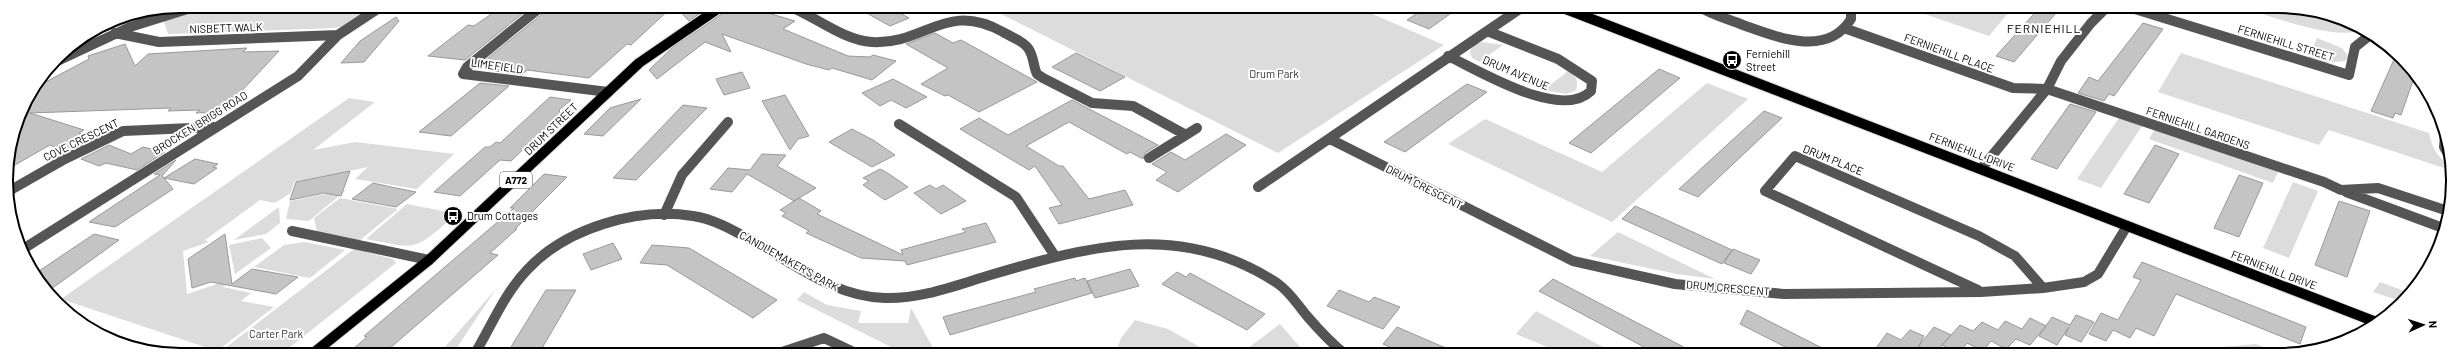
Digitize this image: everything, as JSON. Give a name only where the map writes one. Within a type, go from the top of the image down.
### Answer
[{"type":"main road","name":"DRUM STREET","points":[[320,348],[429,260],[608,92],[659,48],[712,13]]},
{"type":"main road","name":"FERNIEHILL DRIVE","points":[[1576,13],[2372,320]]},
{"type":"street","points":[[71,54],[115,33],[173,13]]},
{"type":"street","name":"BROCKEN BRIGG ROAD","points":[[27,247],[298,76],[338,35],[371,13]]},
{"type":"street","name":"LIMEFIELD","points":[[533,13],[467,67],[463,74],[608,92]]},
{"type":"street","points":[[803,13],[858,40],[874,42],[900,39],[936,23],[948,20],[971,19],[984,22],[1025,44],[1030,51],[1037,74],[1043,78],[1092,103],[1132,106],[1186,135]]},
{"type":"street","points":[[1258,187],[1330,139],[1448,56],[1514,13]]},
{"type":"street","points":[[1716,13],[1780,38],[1798,42],[1816,41],[1834,36],[1844,28],[1853,15],[1853,13]]},
{"type":"street","points":[[1981,169],[2047,89],[2062,61],[2101,13]]},
{"type":"street","name":"FERNIEHILL STREET","points":[[2148,13],[2349,74],[2355,47],[2367,38]]},
{"type":"street","name":"FERNIEHILL PLACE","points":[[1844,28],[2013,88],[2047,89]]},
{"type":"street","name":"DRUM AVENUE","points":[[1448,56],[1544,98],[1562,103],[1576,101],[1591,92],[1592,81],[1587,76],[1569,66],[1487,31]]},
{"type":"street","name":"NISBETT WALK","points":[[115,33],[159,42],[338,35]]},
{"type":"street","points":[[86,42],[92,44]]},
{"type":"street","name":"FERNIEHILL GARDENS","points":[[2047,89],[2324,182],[2341,190],[2439,227]]},
{"type":"street","points":[[664,215],[682,175],[728,122]]},
{"type":"street","points":[[899,124],[1016,197],[1056,256]]},
{"type":"street","name":"COVE CRESCENT","points":[[13,189],[65,159],[123,131],[216,127]]},
{"type":"street","points":[[1149,158],[1197,128]]},
{"type":"street","name":"DRUM CRESCENT","points":[[1330,139],[1573,261],[1675,284],[1784,294],[1982,292],[2043,288],[2084,282],[2098,274],[2127,226]]},
{"type":"street","name":"DRUM PLACE","points":[[1982,292],[1765,191],[1795,156],[1979,236],[2015,256],[2043,288]]},
{"type":"street","name":"FERNIEHILL GARDENS","points":[[2341,190],[2378,188],[2444,210]]},
{"type":"street","name":"CANDLEMAKER'S PARK","points":[[478,348],[518,281],[529,268],[550,251],[599,226],[625,219],[664,215],[692,216],[718,223],[832,287],[858,296],[885,298],[915,296],[942,290],[1056,256],[1104,245],[1146,243],[1184,247],[1215,254],[1251,268],[1286,290],[1311,321],[1339,348]]},
{"type":"street","points":[[292,231],[429,260]]},
{"type":"street","points":[[794,348],[824,338],[845,348]]},
{"type":"green space","points":[[184,13],[362,13],[341,27],[334,28],[168,34],[163,19]]},
{"type":"green space","name":"Drum Park","points":[[999,13],[1370,13],[1444,45],[1278,153]]},
{"type":"green space","points":[[1922,13],[2008,13],[1989,36]]},
{"type":"green space","points":[[2260,13],[2289,13],[2311,16],[2355,31],[2337,32],[2320,30]]},
{"type":"green space","points":[[2317,38],[2342,48],[2348,56],[2346,61],[2325,63],[2308,58]]},
{"type":"green space","points":[[1482,42],[1503,45],[1479,62],[1472,58],[1470,52],[1473,45]]},
{"type":"green space","points":[[2181,53],[2429,133],[2434,149],[2445,163],[2446,169],[2329,130],[2319,145],[2158,92]]},
{"type":"green space","points":[[1568,71],[1576,79],[1576,90],[1567,94],[1544,90]]},
{"type":"green space","points":[[1707,83],[1748,99],[1612,222],[1448,144],[1485,119],[1602,172]]},
{"type":"green space","points":[[349,98],[375,102],[313,150],[356,142],[454,154],[417,189],[355,179],[368,167],[294,182],[291,193],[275,203],[260,200],[205,240],[209,242],[183,251],[187,294],[232,279],[223,287],[251,293],[241,301],[274,307],[221,348],[208,348],[62,299]]},
{"type":"green space","points":[[2119,118],[2142,126],[2101,188],[2077,179]]},
{"type":"green space","points":[[2155,129],[2278,172],[2273,183],[2149,139]]},
{"type":"green space","points":[[2293,182],[2318,191],[2289,258],[2263,248]]},
{"type":"green space","points":[[346,190],[309,221],[286,219],[290,201]]},
{"type":"green space","points":[[340,198],[398,209],[359,241],[317,232],[314,218]]},
{"type":"green space","points":[[407,204],[453,213],[445,220],[448,221],[436,232],[418,243],[403,246],[366,239]]},
{"type":"green space","points":[[279,207],[280,223],[266,234],[234,240]]},
{"type":"green space","points":[[1618,232],[1715,279],[1677,274],[1590,256]]},
{"type":"green space","points":[[262,238],[271,248],[235,274],[229,245]]},
{"type":"green space","points":[[304,242],[345,250],[310,278],[254,267],[284,245]]},
{"type":"green space","name":"Carter Park","points":[[354,249],[393,259],[396,263],[289,348],[225,348]]},
{"type":"green space","points":[[2380,282],[2404,291],[2396,300],[2373,292]]},
{"type":"green space","points":[[496,289],[457,348],[444,348]]},
{"type":"green space","points":[[804,292],[827,305],[861,311],[858,323],[908,323],[911,308],[933,348],[893,348],[797,300]]},
{"type":"green space","points":[[1536,311],[1605,348],[1549,348],[1516,334]]},
{"type":"green space","points":[[1135,320],[1168,329],[1202,348],[1117,348],[1121,338]]},
{"type":"green space","points":[[1280,324],[1301,348],[1248,348]]},
{"type":"green space","points":[[2256,344],[2266,348],[2211,348]]},
{"type":"building","points":[[493,13],[523,13],[465,60],[428,56],[468,25],[474,26]]},
{"type":"building","points":[[544,13],[665,13],[631,45],[627,44],[589,78],[527,70],[522,75],[495,71],[503,65],[483,62]]},
{"type":"building","points":[[682,13],[700,13],[689,21]]},
{"type":"building","points":[[723,13],[768,13],[795,21],[783,29],[848,56],[870,57],[873,55],[896,61],[872,80],[832,68],[829,70],[806,64],[722,34],[731,52],[705,42],[657,79],[649,70],[673,47]]},
{"type":"building","points":[[867,13],[900,13],[909,18],[890,26]]},
{"type":"building","points":[[1418,13],[1451,13],[1429,29],[1407,20]]},
{"type":"building","points":[[2035,13],[2056,13],[2014,62],[1996,56]]},
{"type":"building","points":[[396,17],[399,21],[364,62],[341,63],[360,41]]},
{"type":"building","points":[[2143,23],[2163,29],[2114,96],[2109,94],[2104,101],[2078,93],[2089,77],[2098,81]]},
{"type":"building","points":[[935,33],[953,43],[961,40],[1037,82],[979,112],[948,95],[945,96],[921,84],[948,68],[906,44]]},
{"type":"building","points":[[125,44],[135,66],[148,54],[247,48],[243,52],[279,51],[222,112],[196,113],[200,110],[168,111],[171,108],[30,113],[84,130],[79,133],[93,138],[65,152],[50,145],[13,166],[16,148],[22,127],[30,106],[41,87],[45,82],[89,59],[88,56]]},
{"type":"building","points":[[1076,53],[1125,77],[1100,91],[1052,67]]},
{"type":"building","points":[[2394,59],[2413,81],[2401,115],[2395,113],[2393,118],[2371,111]]},
{"type":"building","points":[[1659,69],[1680,78],[1591,153],[1569,143]]},
{"type":"building","points":[[742,72],[750,88],[724,95],[716,79]]},
{"type":"building","points":[[893,79],[927,97],[906,108],[891,100],[880,106],[862,93]]},
{"type":"building","points":[[480,83],[509,86],[451,136],[419,132]]},
{"type":"building","points":[[1467,84],[1487,92],[1405,152],[1384,142]]},
{"type":"building","points":[[785,95],[809,136],[798,139],[790,150],[762,101]]},
{"type":"building","points":[[550,97],[571,100],[559,110],[560,114],[511,161],[500,160],[460,196],[434,192],[485,147],[490,147],[496,142],[500,143]]},
{"type":"building","points":[[641,99],[603,136],[584,134],[610,108]]},
{"type":"building","points":[[1072,100],[1158,145],[1145,153],[1143,159],[1130,152],[1127,154],[1069,122],[1026,146],[1059,166],[1063,166],[1089,199],[1125,190],[1133,205],[1059,224],[1049,208],[1062,205],[1035,166],[1029,170],[960,129],[979,118],[1008,135]]},
{"type":"building","points":[[2070,104],[2096,112],[2057,169],[2031,159]]},
{"type":"building","points":[[683,105],[707,108],[636,180],[613,178]]},
{"type":"building","points":[[1764,111],[1782,118],[1698,197],[1679,189]]},
{"type":"building","points":[[852,129],[873,140],[895,155],[872,167],[829,142]]},
{"type":"building","points":[[1226,134],[1246,145],[1178,192],[1156,180],[1167,172],[1152,164],[1171,152],[1185,160]]},
{"type":"building","points":[[109,145],[131,154],[143,147],[165,152],[137,170],[106,163],[99,166],[81,159]]},
{"type":"building","points":[[2155,145],[2179,154],[2149,203],[2124,194]]},
{"type":"building","points":[[762,154],[786,155],[777,166],[816,188],[794,201],[747,174],[732,192],[710,189],[728,168],[750,170]]},
{"type":"building","points":[[195,159],[218,164],[213,167],[217,168],[194,184],[164,178]]},
{"type":"building","points":[[176,160],[162,176],[173,189],[115,227],[89,222],[160,175],[154,174]]},
{"type":"building","points":[[880,169],[908,187],[885,200],[863,185],[869,181],[863,178]]},
{"type":"building","points":[[350,171],[341,196],[324,193],[290,200],[296,182]]},
{"type":"building","points":[[544,174],[567,177],[515,229],[517,229],[490,253],[498,255],[390,348],[354,348],[367,337],[364,336],[514,208],[510,208]]},
{"type":"building","points":[[2239,175],[2263,183],[2239,237],[2214,228]]},
{"type":"building","points":[[373,183],[416,192],[396,207],[352,199]]},
{"type":"building","points":[[930,185],[936,189],[943,185],[966,201],[941,214],[914,193]]},
{"type":"building","points":[[799,198],[821,211],[817,214],[903,255],[901,250],[966,232],[962,229],[986,223],[996,242],[907,265],[905,261],[861,258],[806,233],[809,231],[782,216],[786,213],[780,210]]},
{"type":"building","points":[[2339,201],[2370,211],[2347,277],[2315,265]]},
{"type":"building","points":[[1635,206],[1732,250],[1722,264],[1622,219]]},
{"type":"building","points":[[94,234],[119,240],[53,288],[39,271]]},
{"type":"building","points":[[225,234],[232,284],[252,269],[298,277],[276,294],[211,282],[192,288],[188,259]]},
{"type":"building","points":[[613,243],[622,259],[591,270],[583,254]]},
{"type":"building","points":[[652,245],[689,248],[777,300],[753,318],[667,265],[640,263]]},
{"type":"building","points":[[1733,249],[1760,260],[1751,274],[1724,263]]},
{"type":"building","points":[[2142,262],[2306,327],[2300,344],[2176,294],[2154,336],[2136,328],[2130,338],[2113,330],[2106,341],[2089,334],[2101,313],[2118,320],[2141,280],[2133,277]]},
{"type":"building","points":[[1130,269],[1139,286],[1095,298],[1087,281]]},
{"type":"building","points":[[1177,272],[1186,277],[1190,273],[1265,314],[1247,330],[1162,284]]},
{"type":"building","points":[[1075,278],[1076,281],[1085,278],[1092,293],[950,335],[943,317],[1036,292],[1034,289]]},
{"type":"building","points":[[1553,279],[1686,348],[1646,348],[1539,291]]},
{"type":"building","points":[[546,290],[576,290],[542,348],[510,348]]},
{"type":"building","points":[[1339,290],[1369,302],[1374,297],[1400,307],[1383,329],[1327,306]]},
{"type":"building","points":[[1747,310],[1822,348],[1787,348],[1740,324]]},
{"type":"building","points":[[2076,315],[2094,322],[2081,342],[2065,335],[2069,327],[2057,345],[2039,336],[2052,317],[2070,325]]},
{"type":"building","points":[[2030,318],[2046,326],[2030,345],[2016,339],[2007,348],[1991,341],[1985,348],[1977,348],[1967,343],[1963,348],[1948,348],[1942,345],[1960,325],[1973,331],[1982,322],[1998,330],[2005,321],[2022,329]]},
{"type":"building","points":[[1397,327],[1446,348],[1392,348],[1383,344]]},
{"type":"building","points":[[1934,327],[1951,335],[1940,348],[1876,348],[1887,333],[1901,340],[1910,330],[1924,336],[1918,347]]},
{"type":"place","name":"Ferniehill Street","points":[[1732,60]]},
{"type":"place","name":"Drum Cottages","points":[[453,216]]},
{"type":"district","name":"FERNIEHILL","points":[[2044,29]]}]
